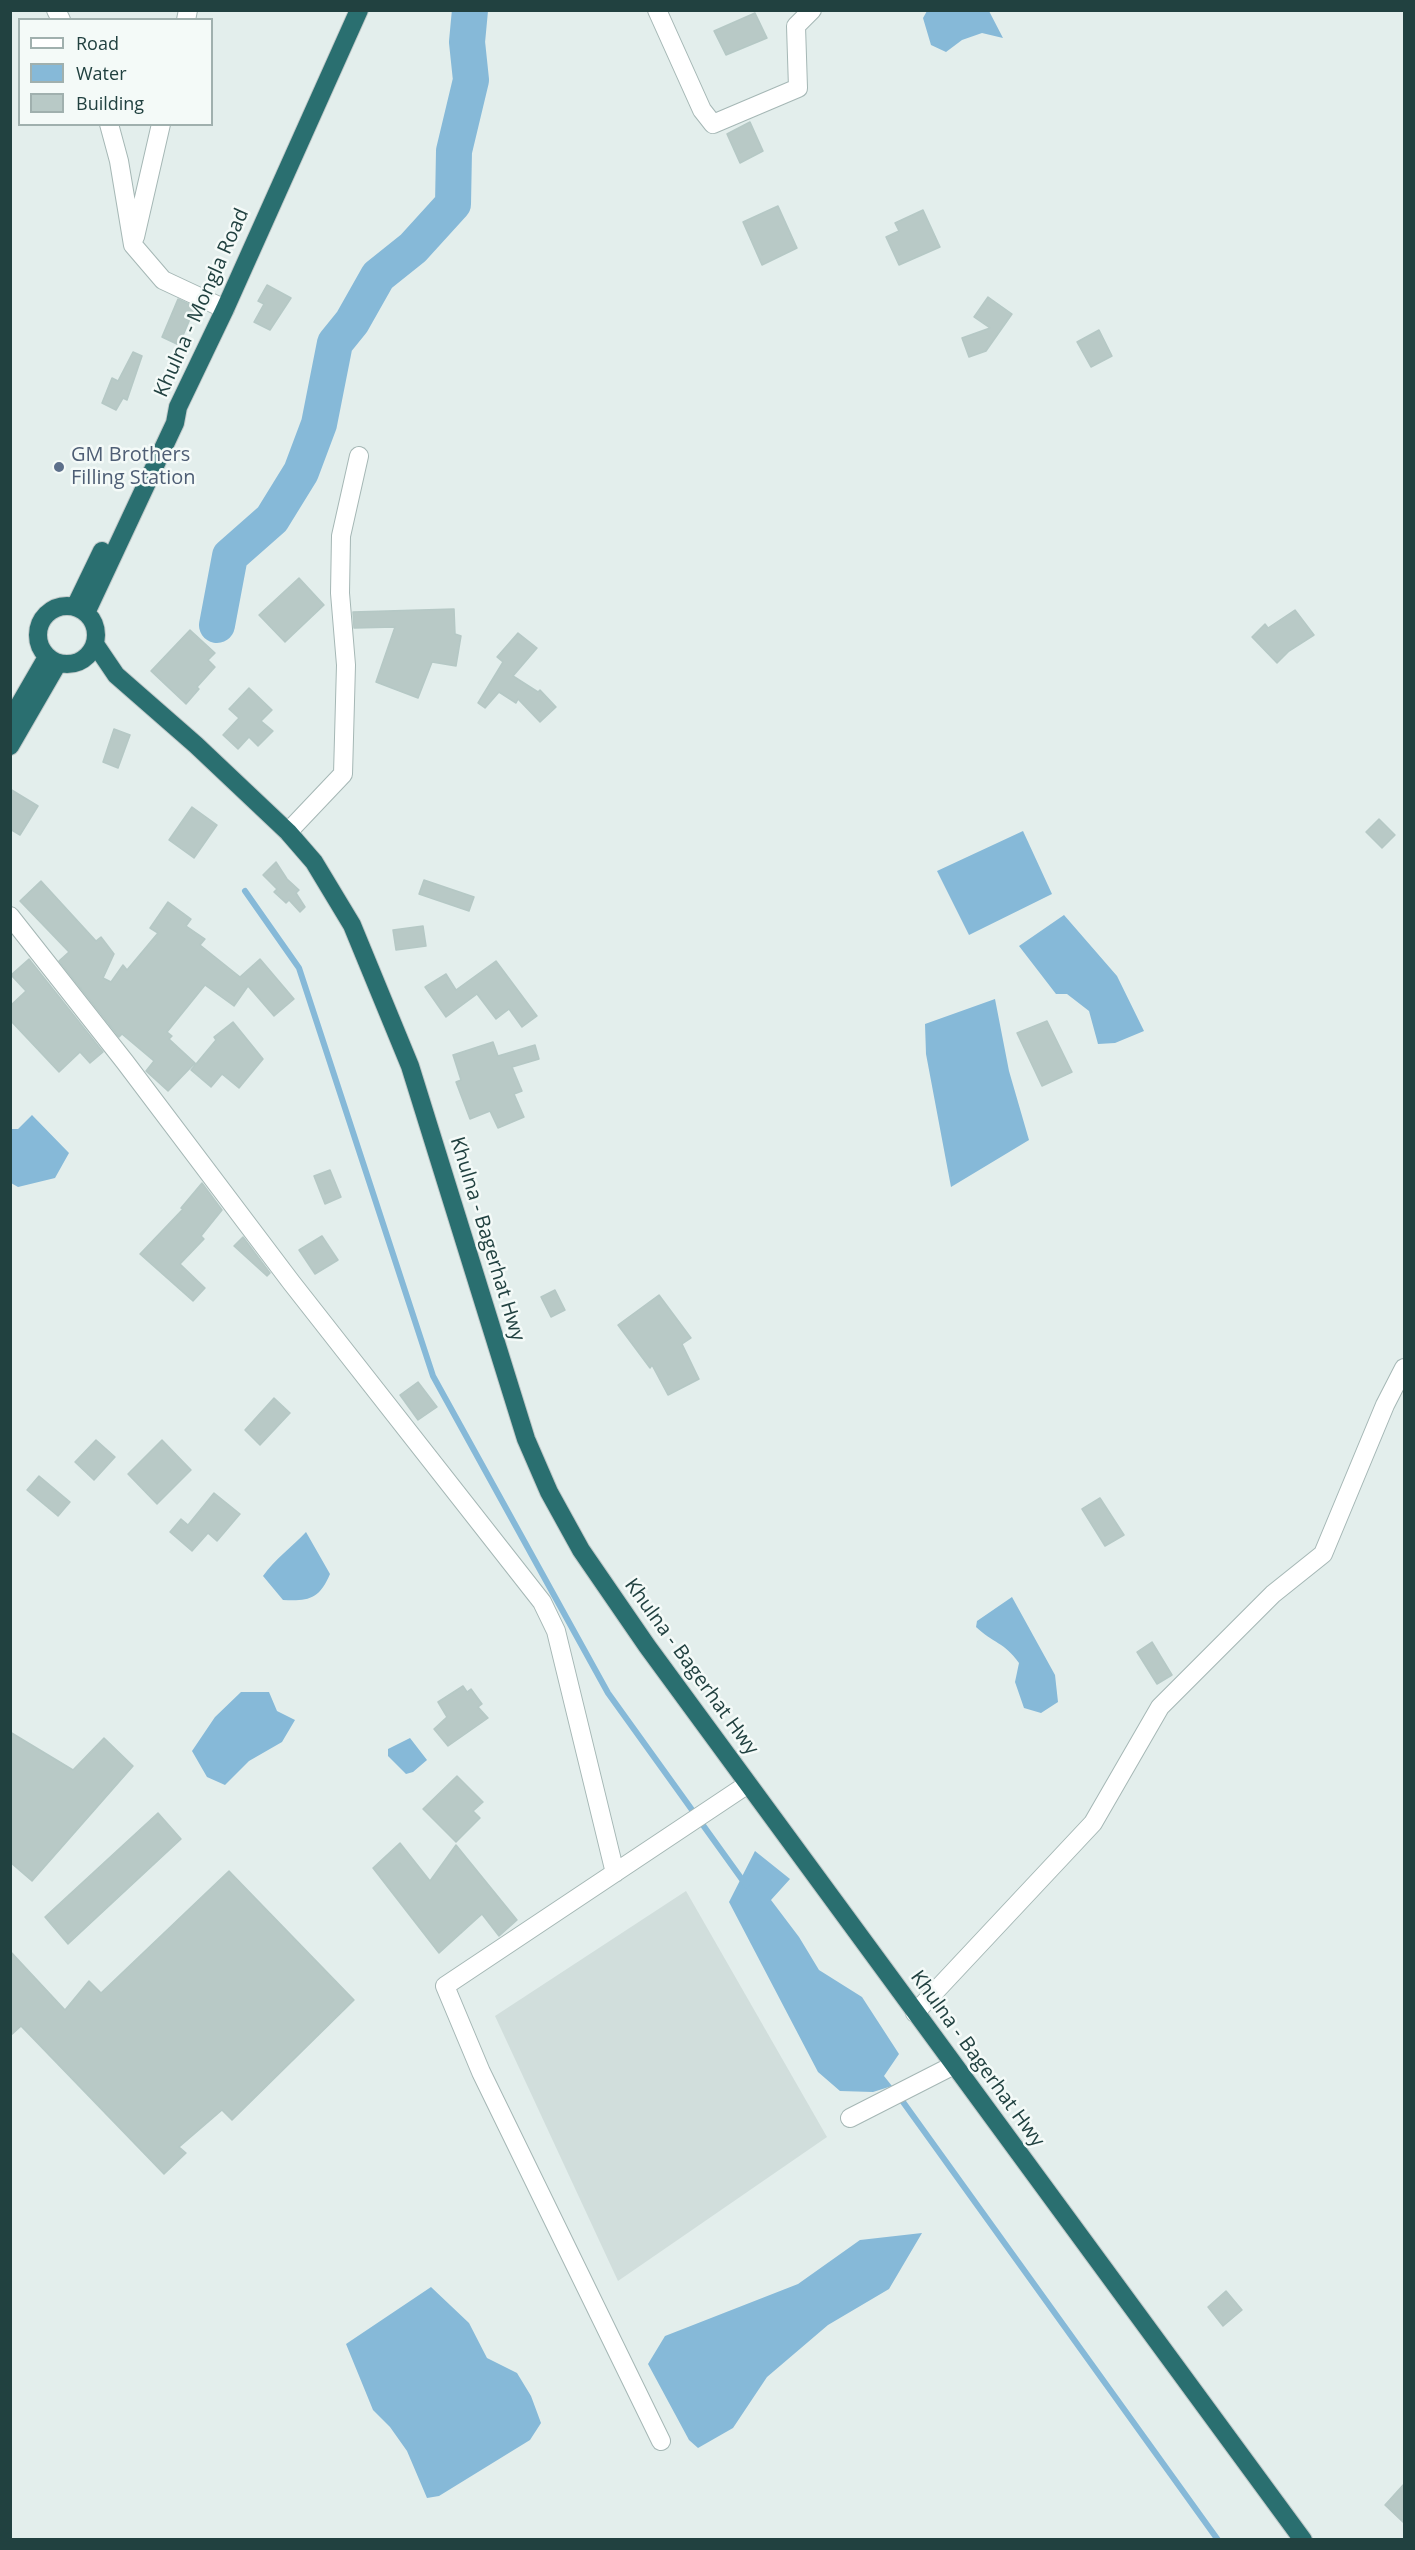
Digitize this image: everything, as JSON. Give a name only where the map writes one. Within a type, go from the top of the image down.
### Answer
[{"type":"highway","name":"Khulna - Mongla Road","points":[[80,610],[175,423],[178,406],[225,309],[359,10]]},
{"type":"highway","points":[[61,606],[80,610],[93,622],[96,633],[95,644],[89,655],[70,665],[52,660],[40,645],[37,631],[43,618],[51,610],[61,606]]},
{"type":"highway","points":[[95,644],[116,675]]},
{"type":"highway","points":[[10,721],[52,660]]},
{"type":"highway","points":[[10,746],[52,660]]},
{"type":"highway","points":[[80,661],[116,675]]},
{"type":"highway","name":"Khulna - Bagerhat Hwy","points":[[116,675],[196,745],[288,832],[314,862],[352,925],[405,1056],[526,1439],[549,1492],[581,1550],[647,1646],[1303,2540]]},
{"type":"street","points":[[657,10],[702,110],[713,124],[798,88],[796,26],[812,10]]},
{"type":"street","points":[[110,126],[119,160],[133,245],[163,280],[225,309]]},
{"type":"street","points":[[133,245],[161,126]]},
{"type":"street","points":[[288,832],[343,774],[346,665],[340,593],[341,536],[359,456]]},
{"type":"street","points":[[10,916],[125,1062],[291,1282],[542,1602],[556,1631],[615,1873]]},
{"type":"street","points":[[915,2013],[1093,1823],[1160,1707],[1273,1594],[1323,1554],[1385,1405],[1404,1368]]},
{"type":"street","points":[[661,2441],[481,2072],[445,1986],[748,1784]]},
{"type":"street","points":[[850,2118],[954,2065]]},
{"type":"shaded area","points":[[686,1891],[827,2137],[618,2281],[495,2016]]},
{"type":"water","points":[[927,11],[989,11],[1003,38],[982,33],[962,40],[946,52],[931,45],[923,18]]},
{"type":"water","points":[[1023,831],[1052,894],[969,935],[937,871]]},
{"type":"water","points":[[1064,915],[1117,976],[1144,1031],[1115,1043],[1098,1044],[1089,1011],[1067,994],[1056,994],[1019,946]]},
{"type":"water","points":[[995,999],[1009,1071],[1029,1140],[951,1187],[926,1054],[925,1024]]},
{"type":"water","points":[[32,1115],[69,1153],[55,1178],[18,1187],[11,1183],[11,1129],[18,1129]]},
{"type":"water","points":[[306,1532],[330,1574],[322,1589],[312,1597],[283,1600],[263,1576]]},
{"type":"water","points":[[1012,1597],[1055,1675],[1058,1702],[1041,1713],[1024,1708],[1015,1682],[1019,1663],[1008,1651],[976,1627],[977,1621]]},
{"type":"water","points":[[241,1692],[269,1692],[277,1711],[295,1720],[282,1742],[249,1761],[225,1785],[207,1777],[192,1751],[215,1717]]},
{"type":"water","points":[[410,1738],[427,1760],[413,1772],[406,1774],[388,1756],[388,1749]]},
{"type":"water","points":[[755,1851],[790,1879],[771,1900],[799,1937],[819,1970],[862,1997],[899,2054],[884,2076],[892,2086],[873,2092],[840,2091],[818,2072],[729,1902]]},
{"type":"water","points":[[922,2233],[889,2289],[828,2325],[767,2377],[733,2428],[698,2448],[689,2440],[648,2364],[665,2336],[798,2284],[860,2240]]},
{"type":"water","points":[[431,2287],[469,2323],[487,2358],[517,2373],[531,2396],[541,2423],[530,2440],[439,2496],[427,2498],[407,2451],[390,2427],[373,2410],[346,2344]]},
{"type":"building","points":[[755,13],[767,38],[726,55],[714,31]]},
{"type":"building","points":[[750,122],[763,151],[740,163],[727,134]]},
{"type":"building","points":[[778,206],[797,248],[762,265],[743,222]]},
{"type":"building","points":[[923,210],[940,247],[899,265],[886,237],[899,231],[895,223]]},
{"type":"building","points":[[267,285],[291,298],[270,330],[254,322],[264,304],[258,301]]},
{"type":"building","points":[[988,297],[1012,314],[986,351],[969,357],[962,338],[990,328],[974,317]]},
{"type":"building","points":[[178,299],[195,307],[179,345],[162,337]]},
{"type":"building","points":[[1099,330],[1112,356],[1091,367],[1077,342]]},
{"type":"building","points":[[133,352],[142,356],[127,400],[123,398],[116,410],[102,403],[112,378],[118,381]]},
{"type":"building","points":[[299,578],[324,605],[285,642],[259,615]]},
{"type":"building","points":[[454,609],[455,634],[461,636],[456,666],[432,662],[418,698],[376,682],[395,627],[354,628],[353,612]]},
{"type":"building","points":[[1295,610],[1314,635],[1289,651],[1277,663],[1252,637],[1265,624],[1268,628]]},
{"type":"building","points":[[190,630],[215,653],[208,660],[215,667],[197,687],[199,689],[186,704],[151,671]]},
{"type":"building","points":[[518,633],[537,648],[513,676],[538,692],[540,690],[556,707],[540,722],[518,699],[516,703],[499,692],[485,708],[478,703],[503,662],[497,657]]},
{"type":"building","points":[[249,688],[272,710],[261,721],[273,731],[258,746],[249,737],[238,749],[223,735],[239,718],[229,709]]},
{"type":"building","points":[[114,729],[130,735],[118,768],[103,762]]},
{"type":"building","points":[[10,789],[38,806],[20,835],[10,829]]},
{"type":"building","points":[[192,807],[217,825],[194,858],[169,840]]},
{"type":"building","points":[[1379,819],[1395,835],[1382,848],[1366,832]]},
{"type":"building","points":[[276,862],[287,879],[299,890],[296,893],[305,907],[300,912],[289,900],[286,903],[274,892],[277,889],[263,875]]},
{"type":"building","points":[[424,880],[474,897],[469,911],[419,894]]},
{"type":"building","points":[[41,881],[96,941],[101,937],[114,954],[103,978],[111,982],[123,965],[127,970],[158,933],[150,928],[168,902],[191,919],[186,926],[205,939],[200,945],[240,977],[260,959],[294,999],[274,1016],[248,986],[234,1006],[205,985],[167,1032],[172,1036],[169,1039],[195,1063],[168,1091],[146,1071],[154,1061],[122,1034],[119,1037],[59,961],[69,952],[20,901]]},
{"type":"building","points":[[423,926],[426,946],[396,950],[393,930]]},
{"type":"building","points":[[29,959],[103,1052],[90,1063],[80,1052],[59,1072],[10,1020],[10,1006],[26,991],[11,975]]},
{"type":"building","points":[[496,961],[537,1016],[522,1027],[509,1009],[496,1019],[477,994],[446,1017],[425,987],[446,974],[456,990]]},
{"type":"building","points":[[1047,1021],[1072,1072],[1042,1086],[1017,1033]]},
{"type":"building","points":[[233,1022],[263,1059],[239,1088],[222,1074],[211,1087],[191,1070],[216,1040],[214,1037]]},
{"type":"building","points":[[493,1042],[498,1056],[535,1045],[539,1059],[512,1067],[522,1091],[514,1094],[524,1117],[498,1128],[490,1111],[470,1119],[456,1082],[461,1080],[453,1055]]},
{"type":"building","points":[[330,1170],[341,1197],[325,1204],[314,1176]]},
{"type":"building","points":[[202,1183],[222,1210],[201,1236],[204,1239],[180,1264],[205,1288],[193,1301],[140,1254],[183,1209],[181,1208]]},
{"type":"building","points":[[322,1236],[338,1260],[315,1274],[299,1250]]},
{"type":"building","points":[[243,1237],[270,1273],[267,1276],[234,1246]]},
{"type":"building","points":[[555,1290],[565,1310],[551,1317],[541,1297]]},
{"type":"building","points":[[659,1295],[691,1338],[682,1344],[699,1379],[668,1395],[652,1365],[650,1368],[618,1325]]},
{"type":"building","points":[[418,1382],[437,1407],[418,1420],[400,1395]]},
{"type":"building","points":[[274,1398],[290,1413],[260,1445],[245,1430]]},
{"type":"building","points":[[96,1440],[115,1457],[94,1480],[75,1462]]},
{"type":"building","points":[[162,1440],[191,1470],[157,1504],[128,1474]]},
{"type":"building","points":[[39,1476],[70,1502],[58,1516],[27,1490]]},
{"type":"building","points":[[214,1493],[240,1514],[217,1541],[208,1533],[192,1551],[170,1532],[181,1519],[188,1525]]},
{"type":"building","points":[[1100,1498],[1124,1535],[1105,1546],[1082,1509]]},
{"type":"building","points":[[1152,1642],[1172,1675],[1157,1684],[1137,1652]]},
{"type":"building","points":[[463,1686],[467,1692],[471,1689],[482,1704],[478,1707],[488,1718],[448,1746],[434,1729],[447,1717],[438,1702]]},
{"type":"building","points":[[10,1732],[73,1770],[104,1738],[133,1766],[32,1881],[10,1862]]},
{"type":"building","points":[[457,1776],[483,1802],[473,1811],[480,1818],[456,1842],[423,1809]]},
{"type":"building","points":[[158,1813],[181,1839],[68,1944],[45,1917]]},
{"type":"building","points":[[400,1843],[430,1881],[456,1845],[517,1920],[499,1936],[482,1914],[439,1953],[373,1868]]},
{"type":"building","points":[[229,1871],[354,2000],[232,2120],[222,2110],[179,2147],[186,2153],[164,2174],[21,2026],[10,2036],[10,1951],[65,2010],[89,1981],[101,1993]]},
{"type":"building","points":[[1226,2291],[1242,2310],[1223,2326],[1208,2307]]},
{"type":"building","points":[[1404,2484],[1404,2523],[1385,2505]]},
{"type":"waterway","points":[[217,625],[230,556],[272,519],[301,472],[319,424],[335,343],[352,322],[378,276],[413,248],[453,204],[454,151],[471,80],[467,42],[470,10]]},
{"type":"waterway","points":[[245,891],[299,968],[433,1376],[608,1693],[746,1885]]},
{"type":"waterway","points":[[898,2095],[1218,2540]]},
{"type":"place","name":"GM Brothers Filling Station","points":[[59,467]]}]
